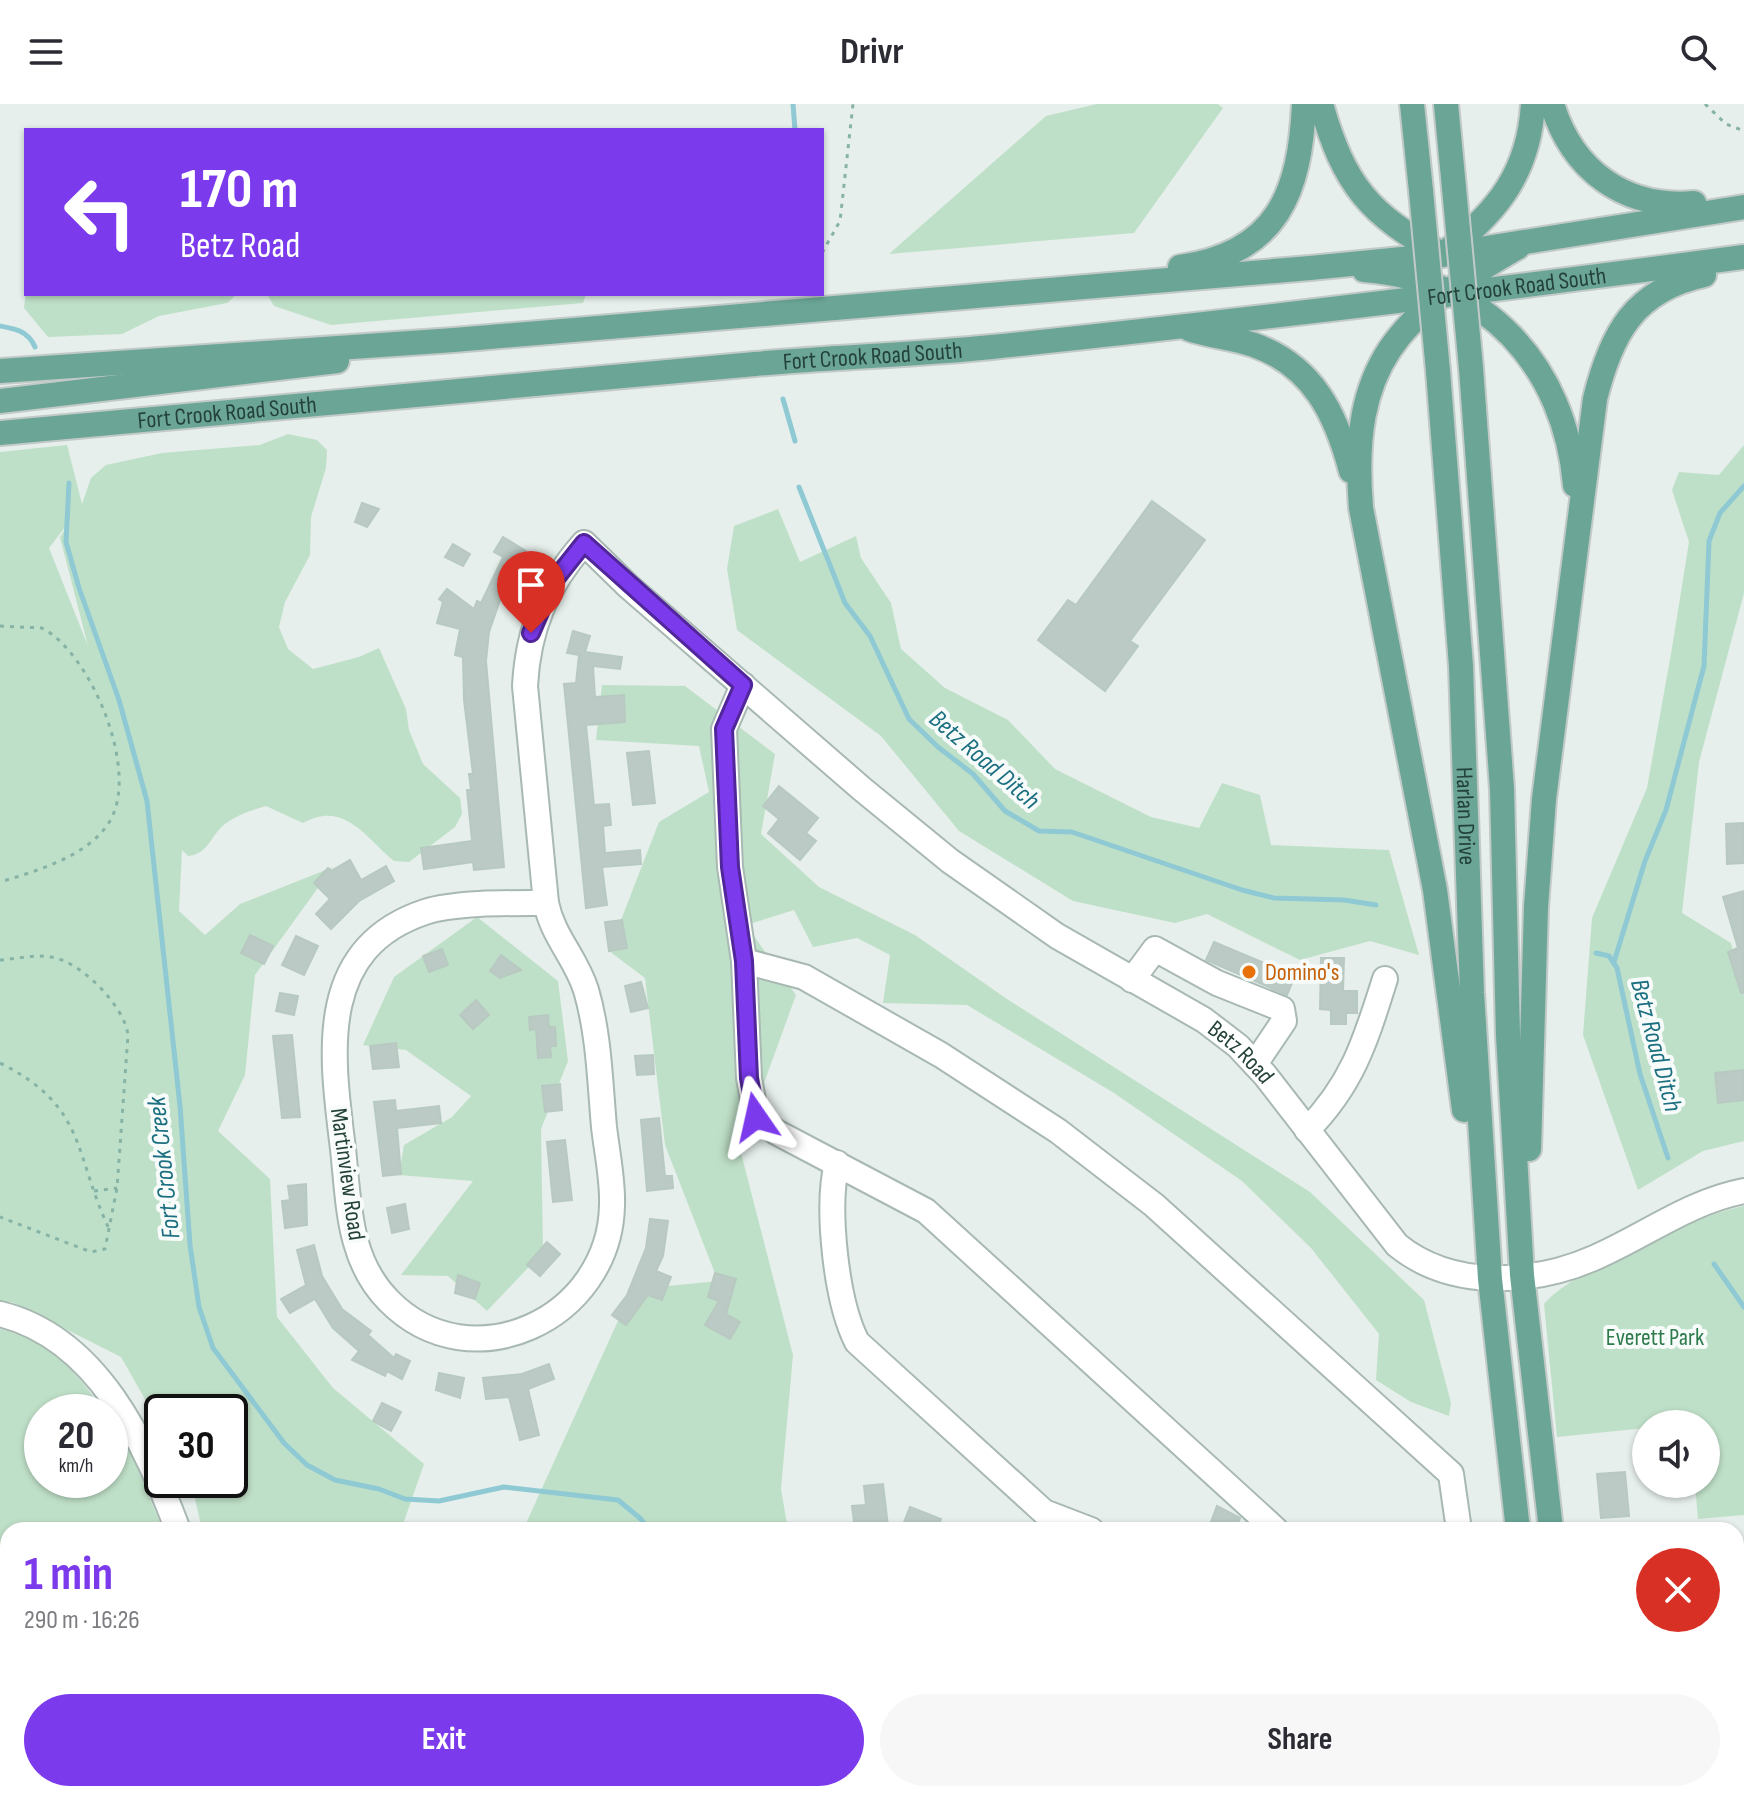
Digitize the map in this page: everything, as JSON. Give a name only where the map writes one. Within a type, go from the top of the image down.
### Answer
[{"type":"main road","points":[[1014,291],[1191,266],[1253,238],[1272,222],[1290,192],[1301,154],[1304,104]]},
{"type":"main road","points":[[1321,104],[1349,177],[1364,198],[1402,233],[1443,255],[1480,269],[1520,279],[1561,282]]},
{"type":"main road","name":"Harlan Drive","points":[[1412,104],[1438,371],[1461,666],[1472,993],[1490,1279],[1517,1522]]},
{"type":"main road","name":"Harlan Drive","points":[[1446,104],[1471,368],[1502,789],[1508,1035],[1522,1275],[1550,1522]]},
{"type":"main road","points":[[1357,307],[1413,279],[1485,221],[1520,164],[1528,140],[1533,104]]},
{"type":"main road","points":[[1552,104],[1564,137],[1587,168],[1629,196],[1675,205],[1744,199]]},
{"type":"main road","name":"Fort Crook Road South","points":[[0,371],[454,340],[1310,268],[1443,255],[1744,207]]},
{"type":"main road","points":[[1361,508],[1358,471],[1362,414],[1375,371],[1403,330],[1447,293],[1480,269],[1532,239]]},
{"type":"main road","name":"Fort Crook Road South","points":[[0,433],[762,364],[988,347],[1357,307],[1744,257]]},
{"type":"main road","points":[[1522,1275],[1536,907],[1544,799],[1595,399],[1615,337],[1635,310],[1667,286],[1744,266]]},
{"type":"main road","points":[[1310,268],[1369,270],[1413,279],[1472,304],[1506,330],[1536,364],[1559,408],[1573,465],[1576,544]]},
{"type":"main road","points":[[1179,325],[1252,344],[1300,371],[1318,390],[1336,421],[1361,508],[1435,890],[1490,1279]]},
{"type":"main road","points":[[0,401],[308,367],[454,340]]},
{"type":"street","name":"Betz Road","points":[[584,543],[743,685],[950,861],[1057,936],[1213,1027],[1255,1064],[1397,1245],[1417,1261],[1459,1276],[1490,1279],[1551,1272],[1593,1259],[1694,1206],[1744,1191]]},
{"type":"street","name":"Martinview Road","points":[[546,903],[426,911],[404,922],[369,948],[351,970],[337,1006],[332,1042],[340,1124],[352,1233],[363,1269],[404,1315],[427,1328],[465,1338],[497,1337],[539,1323],[564,1309],[589,1283],[607,1240],[612,1205],[594,1021],[585,986],[551,926],[546,903],[525,686],[527,652],[541,605],[555,579],[584,543]]},
{"type":"street","points":[[743,685],[724,729],[730,867],[744,961],[749,1078],[756,1117],[776,1132],[926,1211],[1267,1522]]},
{"type":"street","points":[[1132,980],[1155,949],[1232,989],[1282,1009],[1284,1021],[1255,1064]]},
{"type":"street","points":[[744,961],[804,977],[941,1055],[1058,1131],[1154,1205],[1451,1474],[1458,1522]]},
{"type":"street","points":[[1307,1130],[1334,1104],[1349,1078],[1385,979]]},
{"type":"street","points":[[1213,1027],[1232,989]]},
{"type":"street","points":[[837,1163],[831,1191],[844,1317],[857,1342],[1044,1512],[1070,1522]]},
{"type":"street","points":[[0,1314],[51,1332],[95,1373],[152,1468],[175,1522]]},
{"type":"path","points":[[824,249],[840,221],[853,104]]},
{"type":"path","points":[[1705,104],[1726,124],[1744,131]]},
{"type":"path","points":[[0,626],[42,628],[74,658],[100,699],[108,724],[120,790],[115,811],[98,836],[62,859],[0,882]]},
{"type":"path","points":[[0,960],[40,956],[64,960],[93,982],[124,1014],[128,1054],[117,1188],[105,1249],[98,1253],[0,1217]]},
{"type":"path","points":[[0,1063],[36,1083],[64,1112],[82,1149],[93,1191],[110,1231]]},
{"type":"path","points":[[93,1191],[117,1188]]},
{"type":"green space","points":[[1097,104],[1218,104],[1223,108],[1134,233],[889,254],[1046,116]]},
{"type":"green space","points":[[25,296],[235,296],[227,303],[159,316],[122,334],[48,337],[24,308]]},
{"type":"green space","points":[[268,296],[585,296],[583,303],[331,325],[274,306]]},
{"type":"green space","points":[[288,434],[317,440],[327,450],[326,468],[311,517],[310,555],[285,602],[279,627],[288,649],[313,669],[359,657],[379,648],[406,709],[409,730],[423,764],[460,798],[462,814],[455,827],[409,862],[394,861],[363,832],[342,819],[317,817],[303,823],[266,806],[225,824],[201,852],[188,856],[182,850],[179,911],[205,935],[240,904],[333,867],[255,975],[245,1075],[218,1131],[270,1179],[277,1317],[333,1388],[424,1464],[404,1522],[200,1522],[195,1498],[248,1498],[248,1394],[144,1394],[144,1397],[121,1357],[12,1302],[0,1302],[0,452],[67,445],[82,504],[91,478],[106,465],[162,453],[260,445]],"holes":[[[72,518],[60,537],[88,646],[49,548]]]},
{"type":"green space","points":[[1744,445],[1744,593],[1699,762],[1682,913],[1731,943],[1744,996],[1744,1141],[1703,1151],[1638,1190],[1583,1035],[1592,918],[1647,788],[1689,542],[1672,490],[1679,472],[1719,475]]},
{"type":"green space","points":[[778,509],[800,562],[856,536],[861,558],[891,603],[901,649],[945,688],[1008,720],[1055,769],[1151,817],[1199,828],[1222,783],[1260,795],[1271,845],[1389,850],[1419,955],[1370,941],[1300,960],[1207,914],[1175,923],[1073,901],[959,831],[881,736],[737,630],[727,569],[734,526]]},
{"type":"green space","points":[[602,685],[685,686],[775,754],[761,834],[819,887],[915,935],[1007,999],[1310,1192],[1424,1300],[1451,1403],[1449,1416],[1411,1402],[1376,1380],[1379,1334],[1311,1248],[1242,1181],[1114,1093],[967,1005],[883,1003],[890,955],[857,938],[813,947],[794,910],[746,925],[796,995],[740,1149],[793,1355],[781,1489],[787,1522],[527,1522],[627,1301],[668,1286],[718,1281],[665,1145],[645,978],[609,951],[659,822],[709,792],[699,746],[596,740]]},
{"type":"green space","points":[[477,917],[558,981],[568,1061],[541,1129],[543,1252],[487,1311],[448,1276],[401,1275],[473,1181],[399,1175],[404,1145],[452,1117],[471,1096],[406,1050],[363,1045],[394,977]]},
{"type":"green space","name":"Everett Park","points":[[1744,1206],[1744,1515],[1698,1519],[1696,1498],[1720,1498],[1720,1410],[1632,1410],[1632,1429],[1557,1437],[1544,1304],[1559,1290],[1607,1260],[1723,1211]]},
{"type":"green space","points":[[0,1329],[33,1341],[47,1350],[91,1394],[24,1394],[24,1498],[128,1498],[128,1450],[144,1485],[144,1498],[150,1498],[160,1522],[0,1522]]},
{"type":"building","points":[[1152,501],[1205,540],[1130,641],[1138,646],[1105,691],[1038,640],[1068,600],[1076,605]]},
{"type":"building","points":[[362,503],[379,509],[367,527],[355,522]]},
{"type":"building","points":[[503,537],[526,551],[499,603],[489,632],[486,661],[504,867],[474,870],[473,862],[424,869],[421,848],[472,841],[467,790],[471,790],[469,774],[473,774],[464,700],[463,657],[455,655],[460,629],[437,623],[443,602],[439,599],[447,589],[474,609],[477,601],[481,603],[503,557],[494,552]]},
{"type":"building","points":[[453,544],[470,554],[463,566],[445,557]]},
{"type":"building","points":[[573,631],[590,636],[585,652],[622,657],[620,669],[593,666],[595,697],[624,695],[625,722],[586,725],[594,805],[609,804],[611,825],[603,826],[605,853],[640,850],[641,864],[602,867],[607,905],[586,908],[564,684],[576,683],[579,655],[567,653]]},
{"type":"building","points":[[649,751],[655,803],[633,805],[627,753]]},
{"type":"building","points":[[779,786],[818,818],[806,833],[816,841],[800,860],[768,833],[779,819],[763,806]]},
{"type":"building","points":[[1744,823],[1744,863],[1727,864],[1726,824]]},
{"type":"building","points":[[350,860],[361,880],[386,866],[394,881],[359,901],[331,929],[316,914],[330,899],[314,883],[328,868],[331,871]]},
{"type":"building","points":[[1744,891],[1744,993],[1741,993],[1728,952],[1738,948],[1723,897]]},
{"type":"building","points":[[622,920],[627,948],[609,951],[605,922]]},
{"type":"building","points":[[250,935],[273,946],[264,964],[241,953]]},
{"type":"building","points":[[296,936],[318,946],[304,975],[282,965]]},
{"type":"building","name":"Domino's","points":[[1214,942],[1295,976],[1287,995],[1206,960]]},
{"type":"building","points":[[442,949],[448,965],[429,972],[423,956]]},
{"type":"building","points":[[501,955],[521,970],[500,978],[490,971]]},
{"type":"building","points":[[1321,958],[1344,958],[1343,991],[1357,991],[1357,1013],[1346,1013],[1346,1024],[1331,1024],[1331,1010],[1320,1009]]},
{"type":"building","points":[[641,982],[648,1008],[631,1012],[625,986]]},
{"type":"building","points":[[280,993],[298,996],[294,1015],[276,1011]]},
{"type":"building","points":[[476,1000],[489,1015],[473,1029],[460,1015]]},
{"type":"building","points":[[548,1015],[549,1027],[555,1027],[556,1046],[550,1046],[551,1057],[538,1058],[536,1029],[530,1030],[529,1017]]},
{"type":"building","points":[[292,1035],[300,1117],[282,1118],[273,1036]]},
{"type":"building","points":[[396,1043],[399,1067],[373,1069],[370,1046]]},
{"type":"building","points":[[653,1055],[654,1074],[637,1075],[635,1056]]},
{"type":"building","points":[[1744,1070],[1744,1100],[1718,1103],[1715,1073]]},
{"type":"building","points":[[560,1084],[562,1110],[545,1112],[542,1086]]},
{"type":"building","points":[[395,1100],[396,1111],[439,1106],[441,1123],[397,1128],[401,1174],[383,1176],[374,1102]]},
{"type":"building","points":[[659,1118],[665,1176],[672,1176],[673,1188],[647,1191],[641,1120]]},
{"type":"building","points":[[565,1140],[572,1200],[553,1202],[547,1142]]},
{"type":"building","points":[[306,1184],[307,1225],[285,1228],[282,1201],[290,1200],[288,1186]]},
{"type":"building","points":[[405,1204],[409,1229],[392,1233],[387,1208]]},
{"type":"building","points":[[650,1219],[668,1221],[663,1256],[656,1271],[671,1277],[662,1300],[648,1295],[626,1325],[612,1315],[627,1295],[646,1248]]},
{"type":"building","points":[[547,1242],[560,1254],[540,1276],[527,1265]]},
{"type":"building","points":[[314,1245],[322,1276],[342,1309],[371,1331],[368,1335],[394,1358],[396,1354],[410,1361],[402,1379],[387,1371],[385,1376],[352,1360],[359,1351],[333,1328],[315,1299],[290,1313],[281,1299],[306,1285],[297,1250]]},
{"type":"building","points":[[715,1273],[736,1279],[726,1314],[740,1322],[730,1339],[705,1325],[719,1301],[708,1297]]},
{"type":"building","points":[[458,1275],[480,1283],[475,1299],[455,1293]]},
{"type":"building","points":[[549,1364],[554,1379],[528,1389],[539,1435],[520,1440],[509,1397],[486,1399],[483,1378],[522,1374]]},
{"type":"building","points":[[439,1373],[464,1378],[460,1398],[436,1390]]},
{"type":"building","points":[[382,1403],[401,1412],[391,1431],[373,1421]]},
{"type":"building","points":[[1625,1472],[1629,1516],[1601,1518],[1597,1474]]},
{"type":"building","points":[[883,1484],[888,1522],[854,1522],[852,1506],[866,1505],[864,1486]]},
{"type":"building","points":[[1217,1506],[1240,1518],[1239,1522],[1211,1522]]},
{"type":"building","points":[[910,1507],[941,1519],[940,1522],[904,1522]]},
{"type":"waterway","name":"Betz Road Ditch","points":[[793,104],[795,128]]},
{"type":"waterway","name":"Fort Crook Creek","points":[[0,326],[25,334],[35,347]]},
{"type":"waterway","name":"Betz Road Ditch","points":[[783,399],[795,441]]},
{"type":"waterway","name":"Fort Crook Creek","points":[[69,483],[66,542],[119,700],[147,801],[180,1106],[190,1245],[199,1307],[213,1348],[284,1443],[307,1465],[335,1480],[379,1489],[405,1499],[439,1501],[504,1487],[618,1500],[643,1522]]},
{"type":"waterway","points":[[1614,962],[1645,861],[1666,810],[1704,666],[1709,541],[1720,513],[1744,486]]},
{"type":"waterway","name":"Betz Road Ditch","points":[[799,487],[845,603],[870,636],[909,719],[973,774],[1005,811],[1039,831],[1072,832],[1242,890],[1274,898],[1344,900],[1376,905]]},
{"type":"waterway","name":"Betz Road Ditch","points":[[1596,953],[1609,956],[1617,968],[1640,1074],[1668,1158]]},
{"type":"waterway","name":"Betz Road Ditch","points":[[1714,1264],[1744,1307]]},
{"type":"place","name":"Domino's","points":[[1249,972]]},
{"type":"route","points":[[531,633],[553,582],[584,543],[628,586],[743,685],[724,729],[730,867],[744,961],[749,1078],[756,1117]]}]
